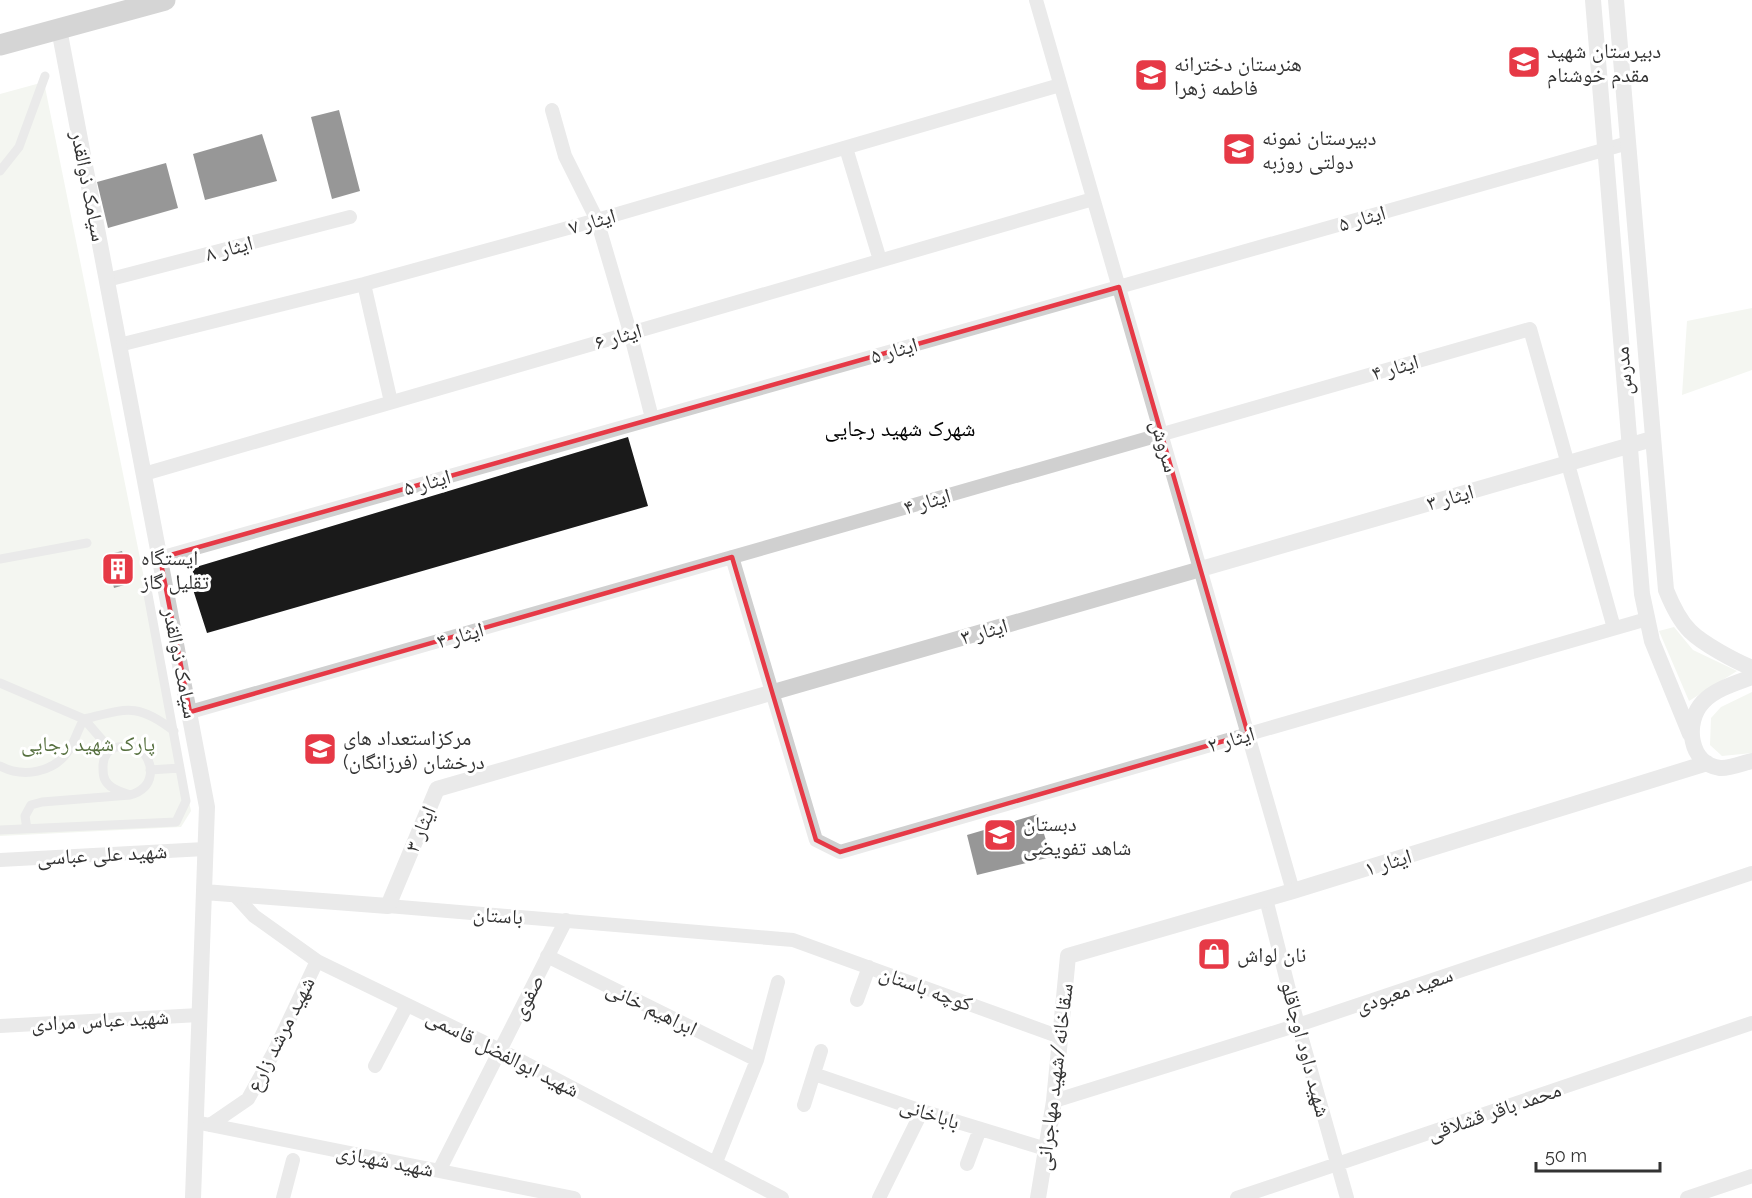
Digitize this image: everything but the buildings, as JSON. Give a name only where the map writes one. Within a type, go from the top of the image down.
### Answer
[{"type":"highway","points":[[0,45],[165,0]]},
{"type":"street","name":"سروش","points":[[1036,0],[1293,891]]},
{"type":"street","name":"مدرس","points":[[1593,0],[1637,546],[1647,619],[1652,641],[1697,755],[1707,763]]},
{"type":"street","name":"مدرس","points":[[1616,0],[1665,590],[1675,611],[1691,632],[1737,662],[1752,668]]},
{"type":"street","name":"سیامک ذوالقدر","points":[[59,29],[207,807],[199,1015],[202,1123],[193,1198]]},
{"type":"street","points":[[0,171],[19,147],[45,76]]},
{"type":"street","name":"ایثار ۷","points":[[119,345],[364,284],[597,220],[1060,85]]},
{"type":"street","points":[[552,110],[565,156],[597,220],[630,332],[652,418]]},
{"type":"street","name":"ایثار ۵","points":[[160,558],[1628,143]]},
{"type":"street","points":[[846,148],[880,260]]},
{"type":"street","name":"ایثار ۶","points":[[144,474],[1093,199]]},
{"type":"street","name":"ایثار ۸","points":[[107,280],[350,217]]},
{"type":"street","points":[[364,284],[391,402]]},
{"type":"street","name":"ایثار ۴","points":[[190,712],[1530,328],[1568,463]]},
{"type":"street","name":"ایثار ۳","points":[[388,906],[437,789],[1652,439]]},
{"type":"street","points":[[1568,463],[1614,628]]},
{"type":"street","points":[[0,559],[87,543]]},
{"type":"street","points":[[732,557],[772,693]]},
{"type":"street","points":[[0,830],[176,822],[186,801],[147,589]]},
{"type":"street","name":"ایثار ۲","points":[[772,693],[816,840],[840,852],[1647,619]]},
{"type":"street","points":[[1690,734],[1694,717],[1701,703],[1710,695],[1752,677]]},
{"type":"street","points":[[0,683],[84,719],[110,749]]},
{"type":"street","points":[[84,719],[131,710],[156,717],[174,731]]},
{"type":"street","points":[[0,766],[21,773],[38,771],[54,765],[69,750],[84,719]]},
{"type":"street","points":[[27,828],[25,816],[31,805],[42,802],[130,795],[143,789],[150,774],[150,762],[139,748],[118,746],[110,749],[104,762],[104,778],[110,786],[130,795]]},
{"type":"street","points":[[1707,763],[1721,768],[1752,762]]},
{"type":"street","name":"ایثار ۱","points":[[1068,956],[1293,891],[1707,763]]},
{"type":"street","points":[[150,770],[180,768]]},
{"type":"street","name":"شهید علی عباسی","points":[[0,860],[205,849]]},
{"type":"street","name":"سعید معبودی","points":[[1054,1101],[1298,1025],[1752,873]]},
{"type":"street","name":"باستان","points":[[204,892],[793,940]]},
{"type":"street","name":"شهید ابوالفضل قاسمی","points":[[234,894],[254,916],[317,961],[500,1050],[782,1198]]},
{"type":"street","name":"شهید داود اوجاقلو","points":[[1266,899],[1298,1025],[1347,1198]]},
{"type":"street","name":"صفوی","points":[[439,1171],[566,920]]},
{"type":"street","name":"کوچه باستان","points":[[793,940],[1060,1037]]},
{"type":"street","name":"ابراهیم خانی","points":[[547,956],[757,1060]]},
{"type":"street","name":"سقاخانه/شهید مهاجرانی","points":[[1038,1198],[1054,1101],[1068,956]]},
{"type":"street","name":"شهید مرشد زارع","points":[[202,1123],[248,1099],[274,1052],[317,961]]},
{"type":"street","points":[[857,1000],[869,967]]},
{"type":"street","points":[[716,1162],[757,1060],[778,982]]},
{"type":"street","points":[[375,1066],[407,1005]]},
{"type":"street","name":"شهید عباس مرادی","points":[[0,1026],[199,1015]]},
{"type":"street","name":"محمد باقر قشلاقی","points":[[1237,1198],[1752,1023]]},
{"type":"street","points":[[804,1105],[821,1051]]},
{"type":"street","name":"باباخانی","points":[[814,1074],[922,1111],[1046,1149]]},
{"type":"street","points":[[879,1198],[922,1111]]},
{"type":"street","name":"شهید شهبازی","points":[[202,1123],[574,1198]]},
{"type":"street","points":[[966,1164],[980,1129]]},
{"type":"street","points":[[283,1198],[293,1160]]},
{"type":"street","points":[[1687,1198],[1752,1176]]},
{"type":"highlighted area","points":[[1119,287],[1248,734],[840,852],[816,840],[732,557],[190,712],[160,558]]},
{"type":"green space","name":"پارک شهید رجایی","points":[[44,82],[191,811],[181,827],[0,836],[0,94]]},
{"type":"green space","points":[[1752,308],[1752,370],[1682,395],[1687,321]]},
{"type":"green space","points":[[1674,627],[1693,650],[1737,671],[1689,701],[1659,631]]},
{"type":"green space","points":[[1752,692],[1752,753],[1722,756],[1710,745],[1711,718],[1721,707]]},
{"type":"place","name":"دبیرستان شهید مقدم خوشنام","points":[[1524,62]]},
{"type":"place","name":"هنرستان دخترانه فاطمه زهرا","points":[[1151,75]]},
{"type":"place","name":"دبیرستان نمونه دولتی روزبه","points":[[1239,149]]},
{"type":"place","name":"ایستگاه تقلیل گاز","points":[[118,569]]},
{"type":"place","name":"مرکزاستعداد های درخشان (فرزانگان)","points":[[320,749]]},
{"type":"place","name":"دبستان شاهد تفویضی","points":[[1000,835]]},
{"type":"place","name":"نان لواش","points":[[1214,954]]},
{"type":"district","name":"شهرک شهید رجایی","points":[[900,428]]}]
